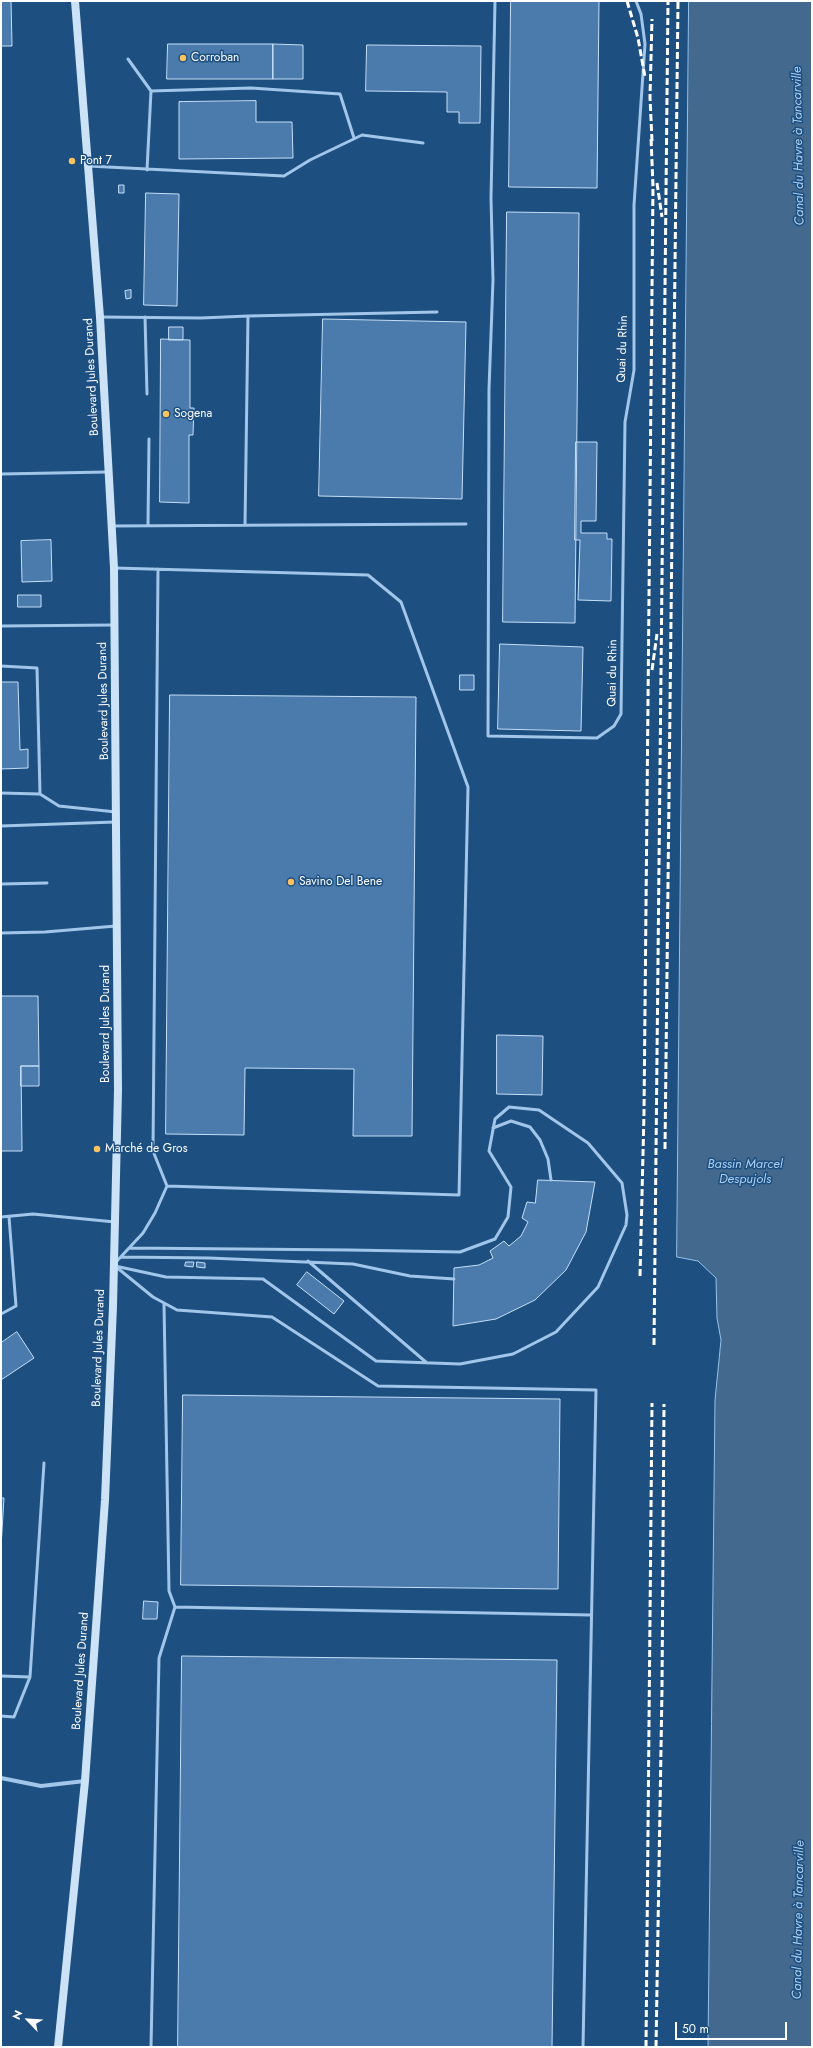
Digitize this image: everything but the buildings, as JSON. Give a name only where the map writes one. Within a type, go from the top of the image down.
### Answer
[{"type":"main road","name":"Boulevard Jules Durand","points":[[58,2047],[85,1781],[105,1500],[114,1265],[118,1090],[118,926],[114,568],[100,317],[75,1]]},
{"type":"street","points":[[1,1778],[41,1786],[85,1781]]},
{"type":"lane","name":"Quai du Rhin","points":[[495,1],[491,198],[493,280],[489,389],[488,736],[597,738],[614,726],[621,714],[625,422],[634,370],[634,205],[645,44],[641,14],[636,1]]},
{"type":"lane","points":[[128,59],[151,91],[147,170]]},
{"type":"lane","points":[[151,91],[251,88],[340,94],[354,138]]},
{"type":"lane","points":[[88,166],[284,176],[310,160],[362,135],[423,143]]},
{"type":"lane","points":[[100,317],[201,318],[437,312]]},
{"type":"lane","points":[[245,525],[248,316]]},
{"type":"lane","points":[[145,317],[147,394]]},
{"type":"lane","points":[[148,526],[149,439]]},
{"type":"lane","points":[[1,474],[109,472]]},
{"type":"lane","points":[[112,526],[466,524]]},
{"type":"lane","points":[[114,568],[368,574],[401,602],[468,787],[459,1195],[167,1186]]},
{"type":"lane","points":[[114,1265],[143,1233],[167,1186],[153,1151],[158,569]]},
{"type":"lane","points":[[1,626],[115,625]]},
{"type":"lane","points":[[1,666],[37,668],[40,794]]},
{"type":"lane","points":[[1,793],[40,794],[59,806],[117,812]]},
{"type":"lane","points":[[1,826],[117,822]]},
{"type":"lane","points":[[1,884],[47,883]]},
{"type":"lane","points":[[1,933],[45,932],[118,926]]},
{"type":"lane","points":[[114,1265],[166,1277],[263,1279],[376,1361],[460,1364],[513,1354],[556,1332],[598,1287],[626,1225],[627,1215],[622,1183],[588,1143],[539,1110],[509,1107],[495,1119],[489,1151],[511,1187],[508,1216],[495,1239],[460,1252],[129,1248]]},
{"type":"lane","points":[[493,1128],[511,1121],[530,1127],[540,1140],[548,1159],[551,1180]]},
{"type":"lane","points":[[1,1217],[33,1214],[115,1222]]},
{"type":"lane","points":[[1,1314],[16,1306],[9,1217]]},
{"type":"lane","points":[[121,1257],[308,1261],[353,1264],[410,1276],[454,1278]]},
{"type":"lane","points":[[308,1261],[427,1363]]},
{"type":"lane","points":[[114,1265],[153,1297],[177,1310],[272,1317],[378,1386],[596,1390],[583,2047]]},
{"type":"lane","points":[[151,2047],[159,1658],[175,1607],[169,1591],[164,1304]]},
{"type":"lane","points":[[1,1716],[14,1717],[30,1677],[44,1463]]},
{"type":"lane","points":[[175,1607],[591,1615]]},
{"type":"lane","points":[[1,1676],[30,1677]]},
{"type":"water","name":"Bassin Marcel Despujols","points":[[689,1],[812,1],[812,2047],[708,2047],[715,1400],[721,1340],[717,1318],[716,1278],[698,1261],[677,1257]]},
{"type":"railway","points":[[627,1],[638,38],[645,77]]},
{"type":"railway","points":[[654,1345],[668,1]]},
{"type":"railway","points":[[665,1149],[678,1]]},
{"type":"railway","points":[[652,19],[650,97],[652,141]]},
{"type":"railway","points":[[640,1276],[644,1113],[653,187],[651,137]]},
{"type":"railway","points":[[657,183],[662,217]]},
{"type":"railway","points":[[652,670],[657,634]]},
{"type":"railway","points":[[646,2047],[652,1403]]},
{"type":"railway","points":[[656,2047],[662,1689],[664,1404]]},
{"type":"place","name":"Corroban","points":[[183,58]]},
{"type":"place","name":"Pont 7","points":[[72,161]]},
{"type":"place","name":"Sogena","points":[[166,414]]},
{"type":"place","name":"Savino Del Bene","points":[[291,882]]},
{"type":"place","name":"Marché de Gros","points":[[97,1149]]},
{"type":"water label","name":"Canal du Havre à Tancarville","points":[[799,146]]},
{"type":"water label","name":"Canal du Havre à Tancarville","points":[[799,1920]]}]
